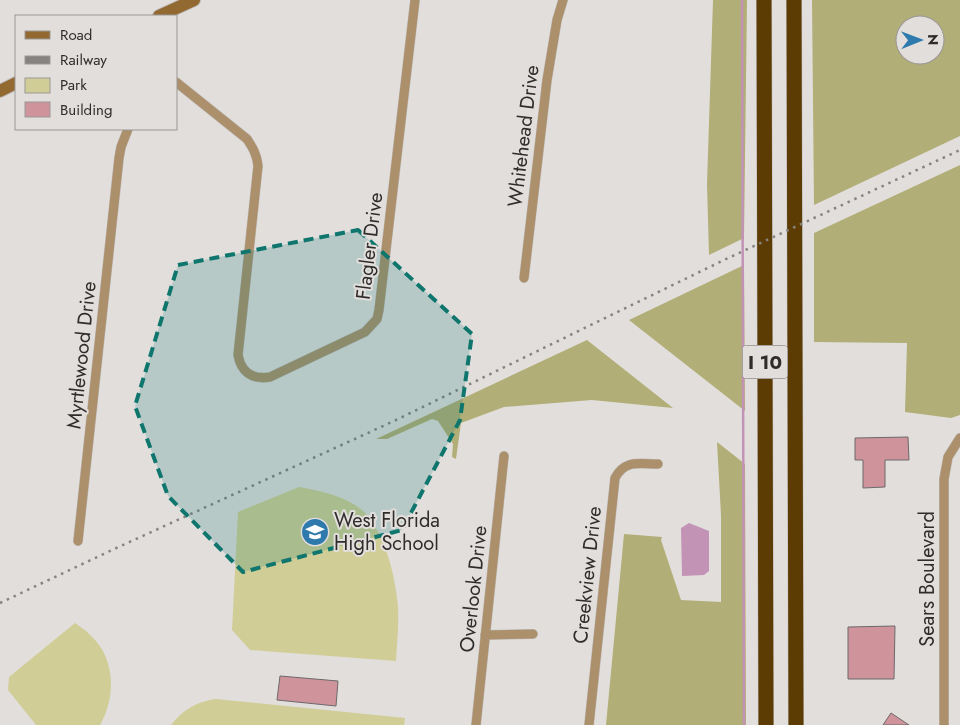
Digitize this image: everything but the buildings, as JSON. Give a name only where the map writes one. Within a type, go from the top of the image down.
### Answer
[{"type":"highway","name":"I 10","points":[[764,0],[766,725]]},
{"type":"highway","name":"I 10","points":[[794,0],[796,725]]},
{"type":"main road","points":[[162,15],[194,0]]},
{"type":"main road","points":[[0,91],[15,84]]},
{"type":"street","name":"Flagler Drive","points":[[178,84],[247,139],[257,157],[258,166],[238,355],[243,369],[248,374],[262,379],[270,377],[365,332],[377,318],[415,0]]},
{"type":"street","name":"Whitehead Drive","points":[[524,278],[546,88],[557,20],[563,0]]},
{"type":"street","name":"Myrtlewood Drive","points":[[78,541],[121,146],[128,130]]},
{"type":"street","name":"Sears Boulevard","points":[[944,725],[944,479],[948,457],[960,438]]},
{"type":"street","name":"Overlook Drive","points":[[476,725],[504,456]]},
{"type":"street","name":"Creekview Drive","points":[[589,725],[615,478],[619,470],[629,464],[658,464]]},
{"type":"street","points":[[485,635],[533,634]]},
{"type":"highlighted area","points":[[358,230],[472,334],[460,420],[402,530],[243,572],[168,496],[135,406],[178,265]]},
{"type":"green space","points":[[299,487],[324,492],[349,501],[363,511],[377,530],[388,556],[397,596],[396,661],[250,650],[232,630],[238,512]]},
{"type":"green space","points":[[75,623],[99,644],[109,666],[111,690],[105,714],[100,725],[36,725],[8,690],[9,677]]},
{"type":"green space","points":[[216,699],[405,718],[404,725],[171,725],[191,707]]},
{"type":"shaded area","points":[[713,0],[747,0],[744,238],[709,255],[707,184]]},
{"type":"shaded area","points":[[812,0],[960,0],[960,136],[814,205]]},
{"type":"shaded area","points":[[960,165],[960,415],[951,418],[905,412],[907,343],[814,342],[814,233]]},
{"type":"shaded area","points":[[744,265],[745,411],[629,320]]},
{"type":"shaded area","points":[[587,340],[673,408],[592,400],[504,407],[461,423],[456,459],[452,457],[453,444],[438,421],[432,419],[387,439],[376,439]]},
{"type":"shaded area","points":[[717,442],[745,464],[746,725],[606,725],[624,534],[662,537],[661,540],[681,600],[721,602],[721,515]]},
{"type":"shaded area","points":[[689,523],[709,531],[709,571],[704,575],[682,576],[681,528]]},
{"type":"waterway","points":[[742,0],[744,725]]},
{"type":"railway","points":[[0,603],[394,421],[724,260],[960,150]]},
{"type":"place","name":"West Florida High School","points":[[315,532]]}]
